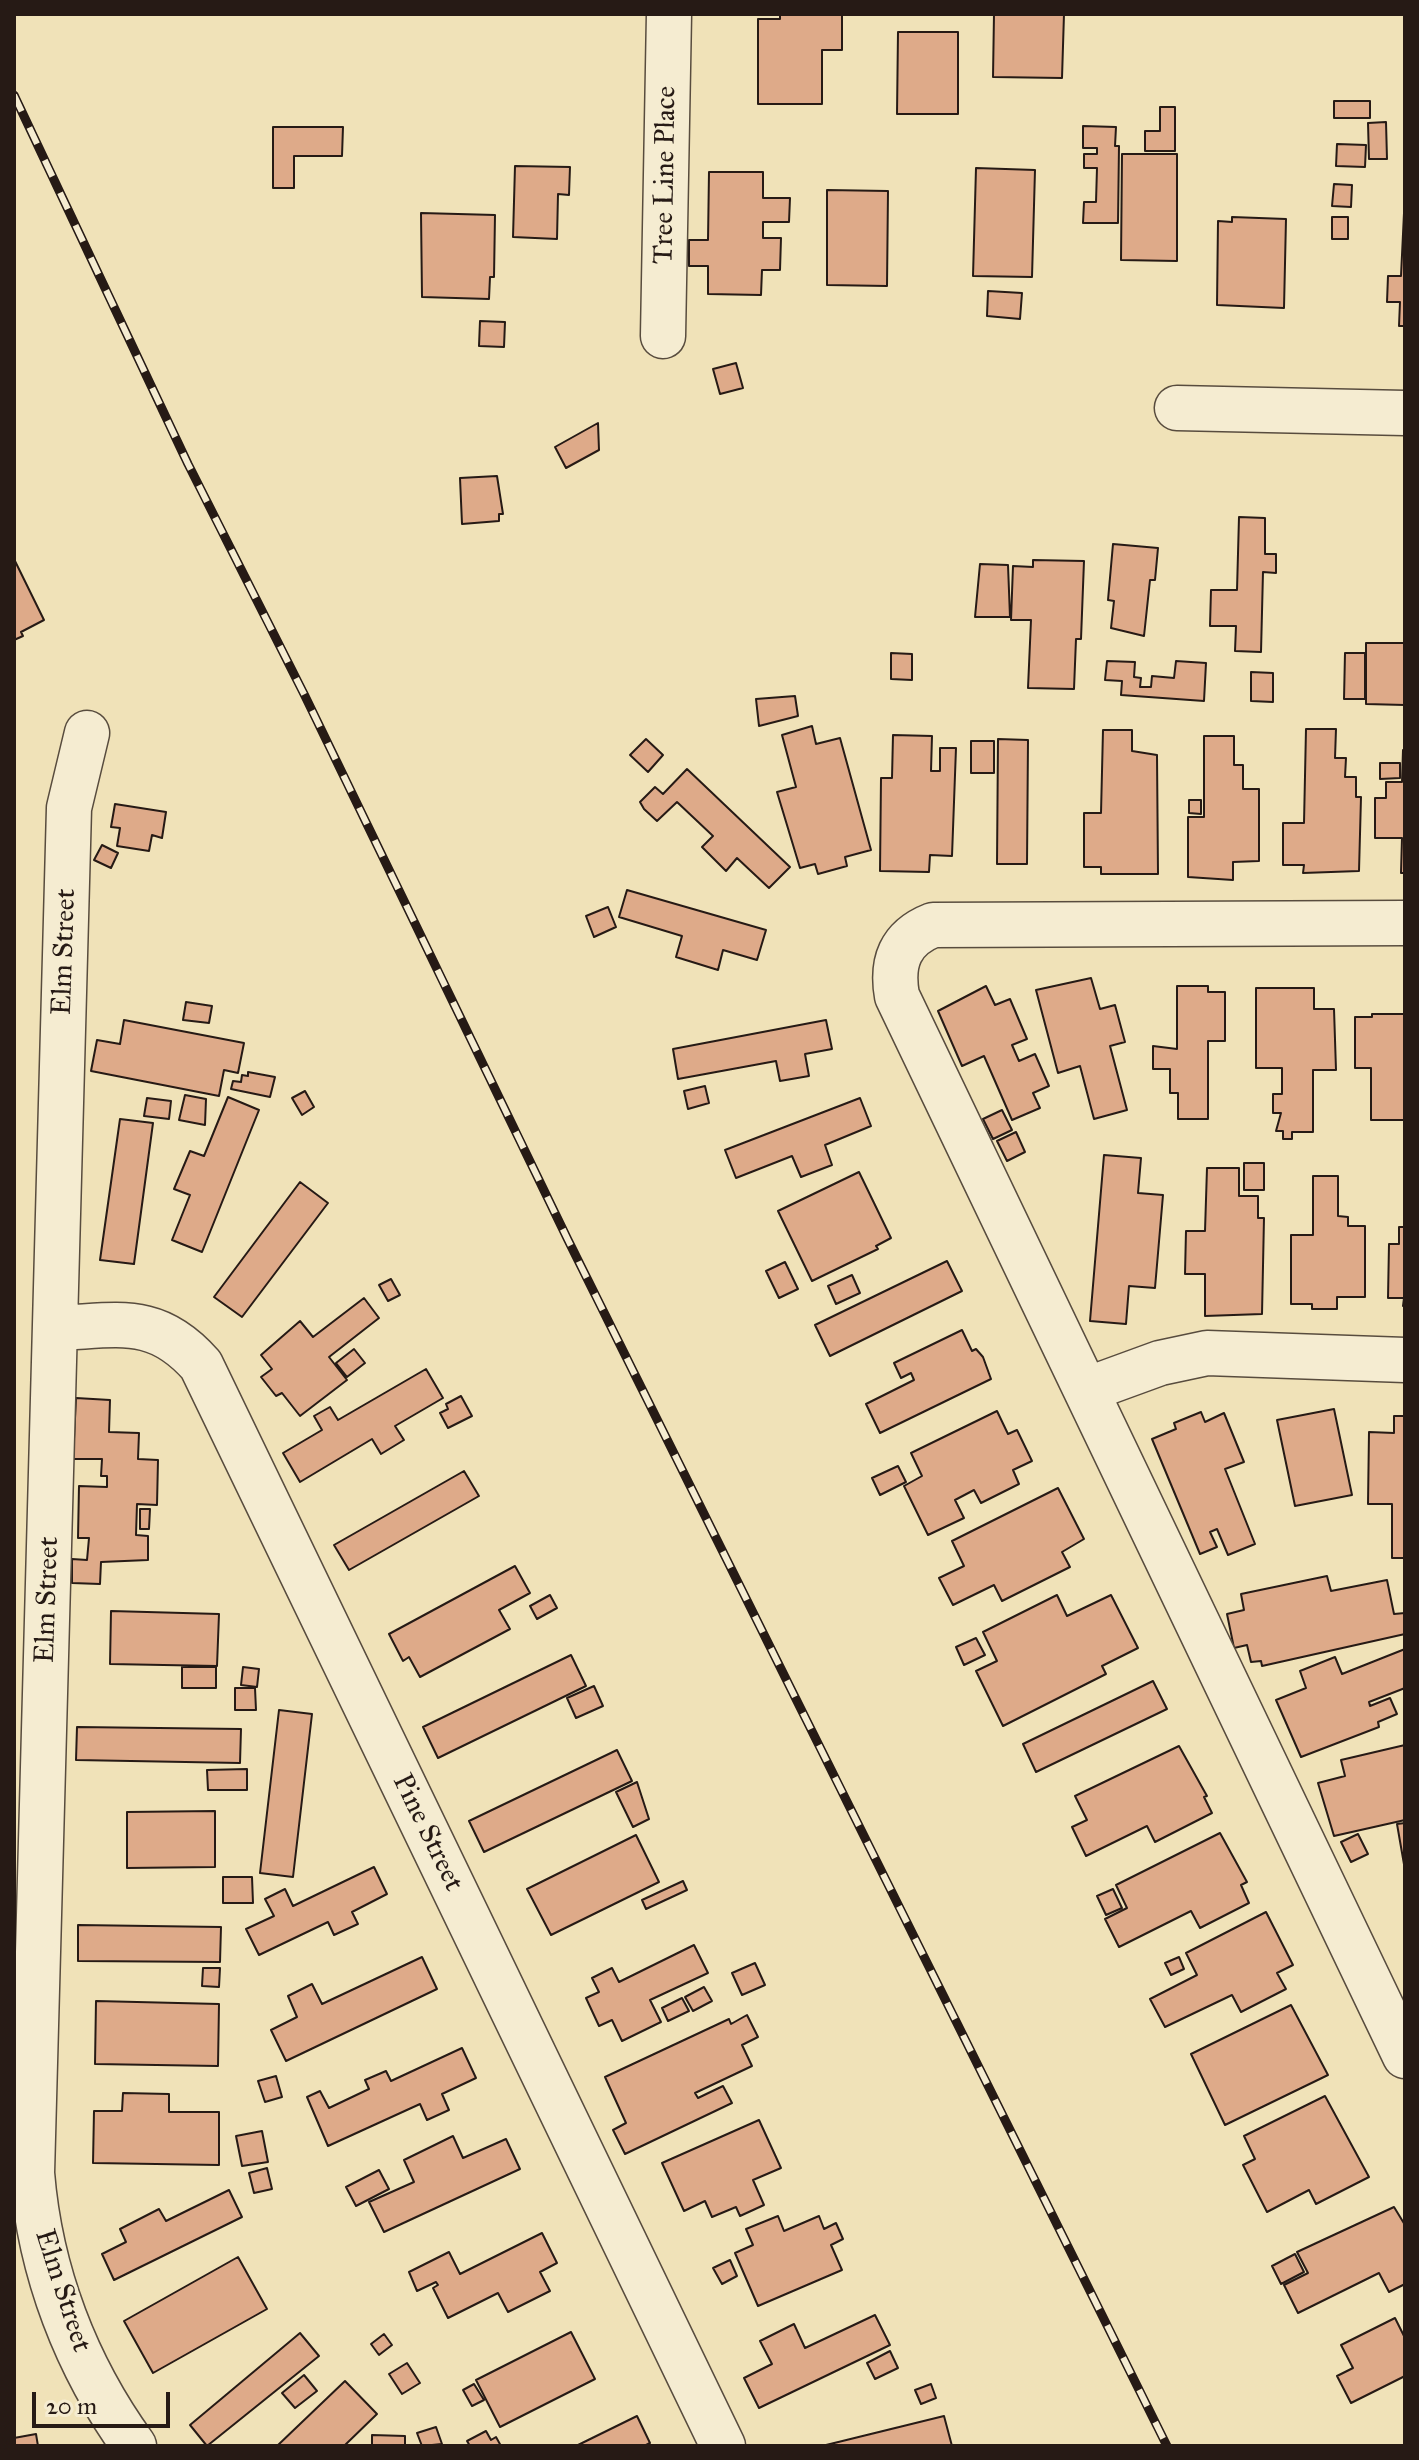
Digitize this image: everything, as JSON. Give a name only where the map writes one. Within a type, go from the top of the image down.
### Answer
[{"type":"street","name":"Tree Line Place","points":[[663,336],[669,14]]},
{"type":"street","points":[[1177,408],[1405,413]]},
{"type":"street","name":"Elm Street","points":[[87,733],[69,808],[32,2173],[47,2263],[69,2332],[107,2409],[134,2446]]},
{"type":"street","points":[[1405,923],[933,925],[916,932],[900,950],[893,973],[897,996],[1405,2056]]},
{"type":"street","name":"Pine Street","points":[[55,1328],[130,1325],[153,1328],[180,1342],[201,1365],[723,2446]]},
{"type":"street","points":[[1086,1390],[1160,1363],[1207,1353],[1405,1360]]},
{"type":"building","points":[[780,14],[842,14],[842,50],[822,50],[822,104],[758,104],[758,19],[780,19]]},
{"type":"building","points":[[994,14],[1064,14],[1062,78],[993,77]]},
{"type":"building","points":[[898,32],[958,32],[958,114],[897,114]]},
{"type":"building","points":[[1334,101],[1370,101],[1370,118],[1334,118]]},
{"type":"building","points":[[1160,107],[1175,107],[1175,151],[1145,151],[1145,131],[1160,131]]},
{"type":"building","points":[[1386,122],[1387,159],[1369,159],[1368,123]]},
{"type":"building","points":[[1083,126],[1116,127],[1115,146],[1119,146],[1118,223],[1083,223],[1084,202],[1096,202],[1097,168],[1084,168],[1084,154],[1097,154],[1097,148],[1083,148]]},
{"type":"building","points":[[273,127],[343,127],[342,156],[294,156],[294,188],[273,188]]},
{"type":"building","points":[[1337,144],[1366,145],[1365,167],[1336,166]]},
{"type":"building","points":[[1122,154],[1177,154],[1177,261],[1121,260]]},
{"type":"building","points":[[515,166],[570,167],[569,195],[558,194],[557,239],[513,237]]},
{"type":"building","points":[[976,168],[1035,170],[1032,277],[973,276]]},
{"type":"building","points":[[709,172],[763,172],[763,198],[790,198],[789,222],[763,222],[763,238],[781,238],[780,270],[762,270],[761,295],[708,294],[708,266],[689,266],[689,240],[708,240]]},
{"type":"building","points":[[1334,184],[1352,185],[1351,207],[1332,206]]},
{"type":"building","points":[[827,190],[888,191],[887,286],[827,285]]},
{"type":"building","points":[[421,213],[495,215],[494,277],[490,277],[489,299],[422,297]]},
{"type":"building","points":[[1404,213],[1405,326],[1399,326],[1400,302],[1387,302],[1388,276],[1401,276]]},
{"type":"building","points":[[1232,217],[1286,219],[1284,308],[1217,305],[1218,221],[1232,222]]},
{"type":"building","points":[[1332,217],[1348,217],[1348,239],[1332,239]]},
{"type":"building","points":[[988,291],[1022,293],[1020,319],[987,316]]},
{"type":"building","points":[[480,321],[505,322],[504,347],[479,346]]},
{"type":"building","points":[[736,363],[743,388],[720,394],[713,369]]},
{"type":"building","points":[[598,423],[599,450],[566,468],[555,447]]},
{"type":"building","points":[[497,476],[503,514],[499,514],[499,521],[462,524],[460,478]]},
{"type":"building","points":[[1239,517],[1265,518],[1265,554],[1276,554],[1276,573],[1263,572],[1261,652],[1235,651],[1236,626],[1210,626],[1211,590],[1237,590]]},
{"type":"building","points":[[1113,544],[1158,548],[1155,580],[1150,580],[1144,636],[1111,628],[1114,601],[1108,600]]},
{"type":"building","points":[[14,559],[44,620],[21,632],[23,636],[14,640]]},
{"type":"building","points":[[1033,560],[1084,561],[1081,639],[1076,639],[1074,689],[1028,688],[1031,620],[1011,620],[1013,566],[1033,567]]},
{"type":"building","points":[[980,564],[1008,565],[1010,617],[975,617]]},
{"type":"building","points":[[1366,643],[1405,643],[1405,705],[1366,704]]},
{"type":"building","points":[[891,653],[912,654],[912,680],[891,679]]},
{"type":"building","points":[[1345,653],[1365,653],[1365,699],[1344,699]]},
{"type":"building","points":[[1107,661],[1135,662],[1134,677],[1141,678],[1140,687],[1151,687],[1152,676],[1174,678],[1176,661],[1206,663],[1204,701],[1121,695],[1122,681],[1105,680]]},
{"type":"building","points":[[1251,672],[1273,673],[1273,702],[1251,701]]},
{"type":"building","points":[[795,696],[798,716],[759,726],[756,699]]},
{"type":"building","points":[[812,726],[816,744],[840,738],[871,850],[845,857],[847,866],[818,874],[815,864],[800,868],[777,792],[796,787],[782,735]]},
{"type":"building","points":[[1306,729],[1336,729],[1335,758],[1346,758],[1345,777],[1356,777],[1356,797],[1361,797],[1359,871],[1303,873],[1304,865],[1283,865],[1283,823],[1304,823]]},
{"type":"building","points":[[1103,730],[1132,730],[1132,751],[1157,755],[1158,874],[1101,874],[1101,867],[1084,867],[1084,813],[1101,813]]},
{"type":"building","points":[[893,735],[932,736],[931,771],[940,771],[940,748],[956,748],[952,856],[930,855],[929,872],[880,871],[881,778],[892,778]]},
{"type":"building","points":[[1204,736],[1234,736],[1234,765],[1243,765],[1243,789],[1259,789],[1259,861],[1233,862],[1233,880],[1188,877],[1188,817],[1204,817]]},
{"type":"building","points":[[646,739],[663,755],[648,772],[630,755]]},
{"type":"building","points":[[998,739],[1028,740],[1027,864],[997,864]]},
{"type":"building","points":[[971,741],[994,741],[994,773],[971,773]]},
{"type":"building","points":[[1403,750],[1405,873],[1401,873],[1402,838],[1375,838],[1375,798],[1386,798],[1386,782],[1402,782]]},
{"type":"building","points":[[1380,763],[1400,763],[1400,778],[1380,779]]},
{"type":"building","points":[[687,769],[790,867],[769,888],[737,858],[726,871],[702,847],[713,836],[677,802],[657,821],[644,809],[640,802],[655,787],[663,794]]},
{"type":"building","points":[[1189,800],[1201,800],[1201,814],[1189,813]]},
{"type":"building","points":[[115,804],[166,812],[162,838],[152,835],[149,851],[117,846],[120,828],[111,827]]},
{"type":"building","points":[[102,845],[118,853],[111,868],[94,860]]},
{"type":"building","points":[[627,890],[766,930],[757,960],[723,950],[718,970],[676,957],[682,936],[619,917]]},
{"type":"building","points":[[608,907],[616,927],[594,937],[586,916]]},
{"type":"building","points":[[1091,978],[1100,1009],[1115,1005],[1125,1042],[1110,1046],[1127,1110],[1094,1119],[1080,1066],[1058,1073],[1036,990]]},
{"type":"building","points":[[986,986],[995,1005],[1010,999],[1027,1039],[1012,1045],[1019,1061],[1035,1054],[1049,1086],[1033,1093],[1040,1108],[1012,1120],[984,1056],[962,1066],[938,1011]]},
{"type":"building","points":[[1177,986],[1208,986],[1208,992],[1225,992],[1225,1041],[1208,1041],[1208,1119],[1178,1119],[1178,1093],[1170,1093],[1170,1069],[1153,1069],[1153,1046],[1177,1049]]},
{"type":"building","points":[[1256,988],[1314,988],[1314,1009],[1334,1009],[1336,1070],[1313,1070],[1313,1132],[1292,1132],[1292,1139],[1283,1139],[1283,1131],[1276,1131],[1281,1113],[1273,1113],[1273,1094],[1282,1094],[1282,1068],[1256,1068]]},
{"type":"building","points":[[186,1002],[212,1006],[209,1023],[183,1020]]},
{"type":"building","points":[[1372,1014],[1405,1014],[1405,1120],[1371,1120],[1371,1068],[1355,1068],[1355,1017],[1372,1017]]},
{"type":"building","points":[[124,1020],[244,1043],[238,1073],[224,1070],[219,1096],[91,1071],[97,1040],[120,1044]]},
{"type":"building","points":[[826,1020],[832,1049],[805,1054],[809,1076],[780,1081],[776,1061],[678,1079],[673,1049]]},
{"type":"building","points":[[248,1072],[275,1077],[270,1097],[231,1089],[233,1081],[241,1082],[242,1075],[248,1076]]},
{"type":"building","points":[[705,1086],[709,1103],[688,1109],[684,1091]]},
{"type":"building","points":[[305,1091],[314,1107],[302,1115],[292,1098]]},
{"type":"building","points":[[185,1095],[206,1099],[205,1125],[179,1120]]},
{"type":"building","points":[[228,1097],[259,1110],[202,1252],[172,1240],[190,1195],[174,1189],[190,1151],[204,1156]]},
{"type":"building","points":[[147,1098],[171,1101],[169,1119],[144,1116]]},
{"type":"building","points":[[860,1098],[871,1126],[825,1145],[832,1165],[801,1177],[792,1156],[736,1178],[725,1150]]},
{"type":"building","points":[[1002,1110],[1012,1130],[993,1139],[983,1119]]},
{"type":"building","points":[[120,1119],[153,1123],[134,1264],[100,1260]]},
{"type":"building","points":[[1016,1132],[1025,1152],[1007,1161],[997,1141]]},
{"type":"building","points":[[1104,1155],[1141,1158],[1138,1193],[1163,1195],[1155,1288],[1129,1286],[1126,1324],[1090,1321]]},
{"type":"building","points":[[1244,1163],[1264,1163],[1264,1190],[1244,1190]]},
{"type":"building","points":[[1207,1168],[1239,1168],[1239,1196],[1258,1196],[1258,1218],[1264,1218],[1262,1314],[1205,1316],[1205,1274],[1185,1274],[1186,1231],[1205,1231]]},
{"type":"building","points":[[859,1172],[891,1238],[876,1246],[878,1249],[812,1281],[778,1211]]},
{"type":"building","points":[[1405,1173],[1405,1306],[1403,1306],[1404,1298],[1388,1298],[1389,1244],[1399,1244],[1399,1227],[1404,1227]]},
{"type":"building","points":[[1313,1176],[1338,1176],[1338,1216],[1348,1217],[1348,1226],[1365,1226],[1365,1297],[1337,1297],[1337,1309],[1312,1309],[1312,1304],[1291,1304],[1291,1235],[1313,1235]]},
{"type":"building","points":[[300,1182],[328,1203],[242,1317],[214,1297]]},
{"type":"building","points":[[947,1261],[962,1291],[830,1356],[815,1325]]},
{"type":"building","points":[[785,1262],[798,1289],[779,1298],[766,1271]]},
{"type":"building","points":[[852,1275],[860,1293],[836,1304],[828,1286]]},
{"type":"building","points":[[391,1279],[400,1295],[388,1301],[379,1285]]},
{"type":"building","points":[[364,1298],[379,1318],[329,1357],[347,1380],[300,1416],[282,1393],[276,1396],[261,1377],[272,1369],[261,1355],[300,1321],[313,1337]]},
{"type":"building","points":[[962,1330],[972,1351],[976,1349],[983,1357],[991,1379],[880,1433],[866,1404],[914,1380],[911,1373],[901,1378],[894,1363]]},
{"type":"building","points":[[354,1349],[365,1363],[347,1377],[336,1363]]},
{"type":"building","points":[[426,1369],[443,1398],[395,1426],[404,1440],[381,1454],[372,1439],[300,1482],[283,1453],[322,1430],[314,1416],[330,1407],[338,1420]]},
{"type":"building","points":[[461,1396],[472,1416],[448,1428],[440,1413],[448,1409],[446,1404]]},
{"type":"building","points":[[76,1398],[110,1400],[109,1432],[139,1433],[138,1459],[158,1460],[157,1505],[137,1504],[136,1535],[148,1536],[148,1560],[101,1562],[100,1584],[72,1583],[72,1559],[87,1560],[89,1538],[78,1538],[79,1486],[107,1487],[107,1476],[101,1476],[102,1459],[73,1459]]},
{"type":"building","points":[[1334,1409],[1352,1495],[1295,1506],[1277,1420]]},
{"type":"building","points":[[997,1411],[1008,1434],[1017,1430],[1032,1461],[1013,1470],[1019,1484],[981,1503],[974,1490],[955,1500],[964,1518],[928,1535],[904,1486],[922,1476],[911,1453]]},
{"type":"building","points":[[1201,1412],[1205,1422],[1224,1413],[1244,1462],[1225,1469],[1255,1544],[1228,1555],[1217,1529],[1210,1532],[1217,1547],[1200,1554],[1152,1439],[1176,1429],[1174,1423]]},
{"type":"building","points":[[1394,1416],[1405,1416],[1405,1558],[1392,1558],[1392,1504],[1368,1504],[1369,1432],[1394,1433]]},
{"type":"building","points":[[898,1466],[906,1482],[880,1495],[872,1478]]},
{"type":"building","points":[[464,1471],[479,1496],[349,1570],[334,1545]]},
{"type":"building","points":[[1058,1488],[1084,1539],[1062,1552],[1070,1567],[1002,1601],[994,1585],[953,1605],[939,1578],[964,1566],[952,1541]]},
{"type":"building","points":[[140,1509],[150,1509],[149,1529],[140,1529]]},
{"type":"building","points":[[515,1566],[530,1593],[499,1610],[510,1629],[420,1677],[409,1657],[403,1661],[389,1634]]},
{"type":"building","points":[[1327,1576],[1331,1591],[1387,1580],[1394,1614],[1405,1613],[1405,1634],[1262,1666],[1261,1661],[1251,1662],[1247,1645],[1234,1648],[1227,1614],[1244,1610],[1241,1594]]},
{"type":"building","points":[[550,1595],[557,1608],[537,1619],[530,1606]]},
{"type":"building","points":[[1057,1595],[1067,1616],[1111,1595],[1138,1648],[1102,1666],[1106,1674],[1003,1726],[976,1671],[997,1661],[983,1632]]},
{"type":"building","points":[[111,1611],[219,1614],[217,1666],[110,1664]]},
{"type":"building","points":[[976,1638],[985,1655],[964,1665],[956,1647]]},
{"type":"building","points":[[1405,1649],[1405,1688],[1369,1702],[1370,1706],[1390,1698],[1397,1714],[1378,1722],[1379,1727],[1301,1757],[1276,1700],[1306,1688],[1300,1671],[1335,1657],[1342,1674]]},
{"type":"building","points":[[571,1655],[586,1686],[438,1758],[423,1727]]},
{"type":"building","points":[[182,1667],[216,1667],[216,1688],[182,1688]]},
{"type":"building","points":[[243,1667],[259,1669],[257,1687],[241,1685]]},
{"type":"building","points":[[1153,1681],[1167,1709],[1036,1772],[1023,1744]]},
{"type":"building","points":[[594,1686],[603,1706],[576,1718],[567,1698]]},
{"type":"building","points":[[235,1688],[255,1688],[256,1710],[235,1710]]},
{"type":"building","points":[[279,1710],[312,1714],[293,1877],[260,1873]]},
{"type":"building","points":[[77,1727],[241,1729],[240,1763],[76,1760]]},
{"type":"building","points":[[1405,1745],[1405,1820],[1334,1836],[1318,1783],[1345,1776],[1341,1760]]},
{"type":"building","points":[[1179,1746],[1207,1796],[1204,1797],[1212,1813],[1155,1842],[1147,1826],[1086,1856],[1072,1827],[1087,1820],[1075,1796]]},
{"type":"building","points":[[617,1750],[632,1781],[484,1852],[469,1821]]},
{"type":"building","points":[[247,1769],[247,1790],[208,1790],[207,1770]]},
{"type":"building","points":[[637,1782],[649,1819],[633,1827],[616,1792]]},
{"type":"building","points":[[215,1811],[215,1867],[127,1868],[127,1812]]},
{"type":"building","points":[[1405,1823],[1405,1870],[1397,1824]]},
{"type":"building","points":[[1220,1833],[1247,1882],[1241,1885],[1249,1903],[1200,1928],[1191,1911],[1119,1947],[1105,1919],[1127,1908],[1116,1885]]},
{"type":"building","points":[[1358,1834],[1368,1854],[1351,1862],[1341,1842]]},
{"type":"building","points":[[636,1835],[659,1882],[551,1935],[527,1889]]},
{"type":"building","points":[[374,1867],[387,1894],[352,1912],[358,1924],[334,1935],[328,1922],[259,1955],[246,1929],[274,1916],[265,1899],[285,1889],[293,1906]]},
{"type":"building","points":[[223,1877],[252,1877],[253,1903],[223,1903]]},
{"type":"building","points":[[683,1881],[687,1890],[646,1909],[642,1900]]},
{"type":"building","points":[[1113,1889],[1122,1908],[1106,1915],[1097,1896]]},
{"type":"building","points":[[1266,1912],[1293,1965],[1277,1973],[1286,1989],[1241,2012],[1232,1995],[1165,2027],[1150,1999],[1197,1975],[1186,1953]]},
{"type":"building","points":[[78,1925],[221,1927],[220,1962],[78,1961]]},
{"type":"building","points":[[694,1945],[708,1973],[650,2000],[661,2022],[622,2041],[612,2020],[599,2026],[586,1998],[599,1992],[592,1978],[612,1968],[619,1982]]},
{"type":"building","points":[[422,1957],[437,1989],[286,2061],[271,2030],[297,2017],[288,1996],[312,1984],[322,2004]]},
{"type":"building","points":[[1179,1957],[1184,1969],[1171,1975],[1165,1963]]},
{"type":"building","points":[[755,1963],[765,1985],[742,1995],[732,1973]]},
{"type":"building","points":[[203,1968],[220,1968],[219,1987],[202,1986]]},
{"type":"building","points":[[704,1987],[712,2001],[693,2011],[685,1997]]},
{"type":"building","points":[[682,1998],[689,2011],[668,2021],[662,2008]]},
{"type":"building","points":[[96,2001],[219,2004],[218,2066],[95,2064]]},
{"type":"building","points":[[1291,2005],[1328,2075],[1225,2125],[1191,2054]]},
{"type":"building","points":[[747,2015],[758,2037],[742,2045],[752,2066],[695,2093],[698,2098],[723,2086],[732,2103],[625,2154],[613,2130],[626,2123],[605,2077],[729,2019],[731,2024]]},
{"type":"building","points":[[462,2048],[476,2078],[442,2094],[449,2110],[427,2120],[420,2104],[328,2146],[307,2097],[320,2091],[329,2108],[369,2089],[365,2080],[386,2071],[391,2081]]},
{"type":"building","points":[[276,2076],[282,2097],[265,2102],[258,2081]]},
{"type":"building","points":[[123,2093],[169,2094],[169,2112],[219,2112],[219,2165],[93,2163],[94,2111],[122,2111]]},
{"type":"building","points":[[1325,2096],[1369,2177],[1316,2204],[1309,2190],[1267,2212],[1243,2165],[1255,2159],[1244,2136]]},
{"type":"building","points":[[759,2120],[781,2168],[753,2180],[764,2205],[740,2216],[736,2207],[712,2217],[705,2201],[684,2211],[662,2163]]},
{"type":"building","points":[[262,2131],[268,2162],[242,2166],[236,2136]]},
{"type":"building","points":[[453,2136],[463,2158],[506,2139],[520,2169],[384,2232],[369,2202],[414,2182],[404,2160]]},
{"type":"building","points":[[267,2168],[272,2189],[254,2193],[249,2173]]},
{"type":"building","points":[[379,2170],[389,2189],[356,2206],[346,2187]]},
{"type":"building","points":[[229,2190],[242,2217],[114,2280],[102,2254],[126,2242],[120,2229],[159,2209],[166,2221]]},
{"type":"building","points":[[1394,2207],[1405,2225],[1405,2284],[1389,2292],[1379,2273],[1298,2313],[1284,2285],[1308,2273],[1297,2252]]},
{"type":"building","points":[[778,2216],[784,2231],[819,2216],[824,2229],[836,2223],[843,2239],[831,2245],[842,2270],[758,2306],[735,2253],[753,2245],[746,2229]]},
{"type":"building","points":[[542,2233],[557,2263],[540,2272],[550,2291],[508,2312],[498,2293],[448,2318],[433,2288],[438,2285],[436,2282],[417,2291],[409,2272],[449,2252],[460,2274]]},
{"type":"building","points":[[1295,2254],[1304,2272],[1281,2284],[1272,2266]]},
{"type":"building","points":[[238,2257],[267,2309],[153,2373],[124,2321]]},
{"type":"building","points":[[730,2260],[737,2276],[722,2284],[713,2268]]},
{"type":"building","points":[[875,2315],[890,2345],[759,2408],[744,2378],[772,2364],[760,2341],[794,2324],[805,2348]]},
{"type":"building","points":[[1395,2318],[1405,2338],[1405,2376],[1351,2403],[1337,2376],[1353,2368],[1341,2345]]},
{"type":"building","points":[[571,2332],[595,2379],[500,2427],[476,2380]]},
{"type":"building","points":[[300,2333],[319,2356],[207,2446],[190,2425]]},
{"type":"building","points":[[384,2334],[392,2345],[379,2355],[371,2344]]},
{"type":"building","points":[[890,2351],[898,2368],[875,2379],[867,2363]]},
{"type":"building","points":[[407,2363],[420,2383],[402,2394],[389,2374]]},
{"type":"building","points":[[304,2375],[317,2391],[295,2408],[282,2393]]},
{"type":"building","points":[[345,2381],[377,2414],[344,2446],[277,2446]]},
{"type":"building","points":[[474,2384],[484,2400],[472,2406],[463,2390]]},
{"type":"building","points":[[931,2384],[936,2398],[921,2404],[915,2390]]},
{"type":"building","points":[[637,2416],[650,2443],[644,2446],[576,2446]]},
{"type":"building","points":[[944,2416],[952,2446],[822,2446]]},
{"type":"building","points":[[436,2427],[442,2444],[422,2446],[417,2433]]},
{"type":"building","points":[[486,2431],[491,2440],[496,2437],[501,2446],[470,2446],[467,2441]]},
{"type":"building","points":[[36,2434],[38,2446],[14,2446],[14,2438]]},
{"type":"building","points":[[372,2435],[405,2436],[405,2446],[372,2446]]},
{"type":"railway","points":[[14,95],[188,464],[305,696],[568,1240],[1167,2446]]}]
